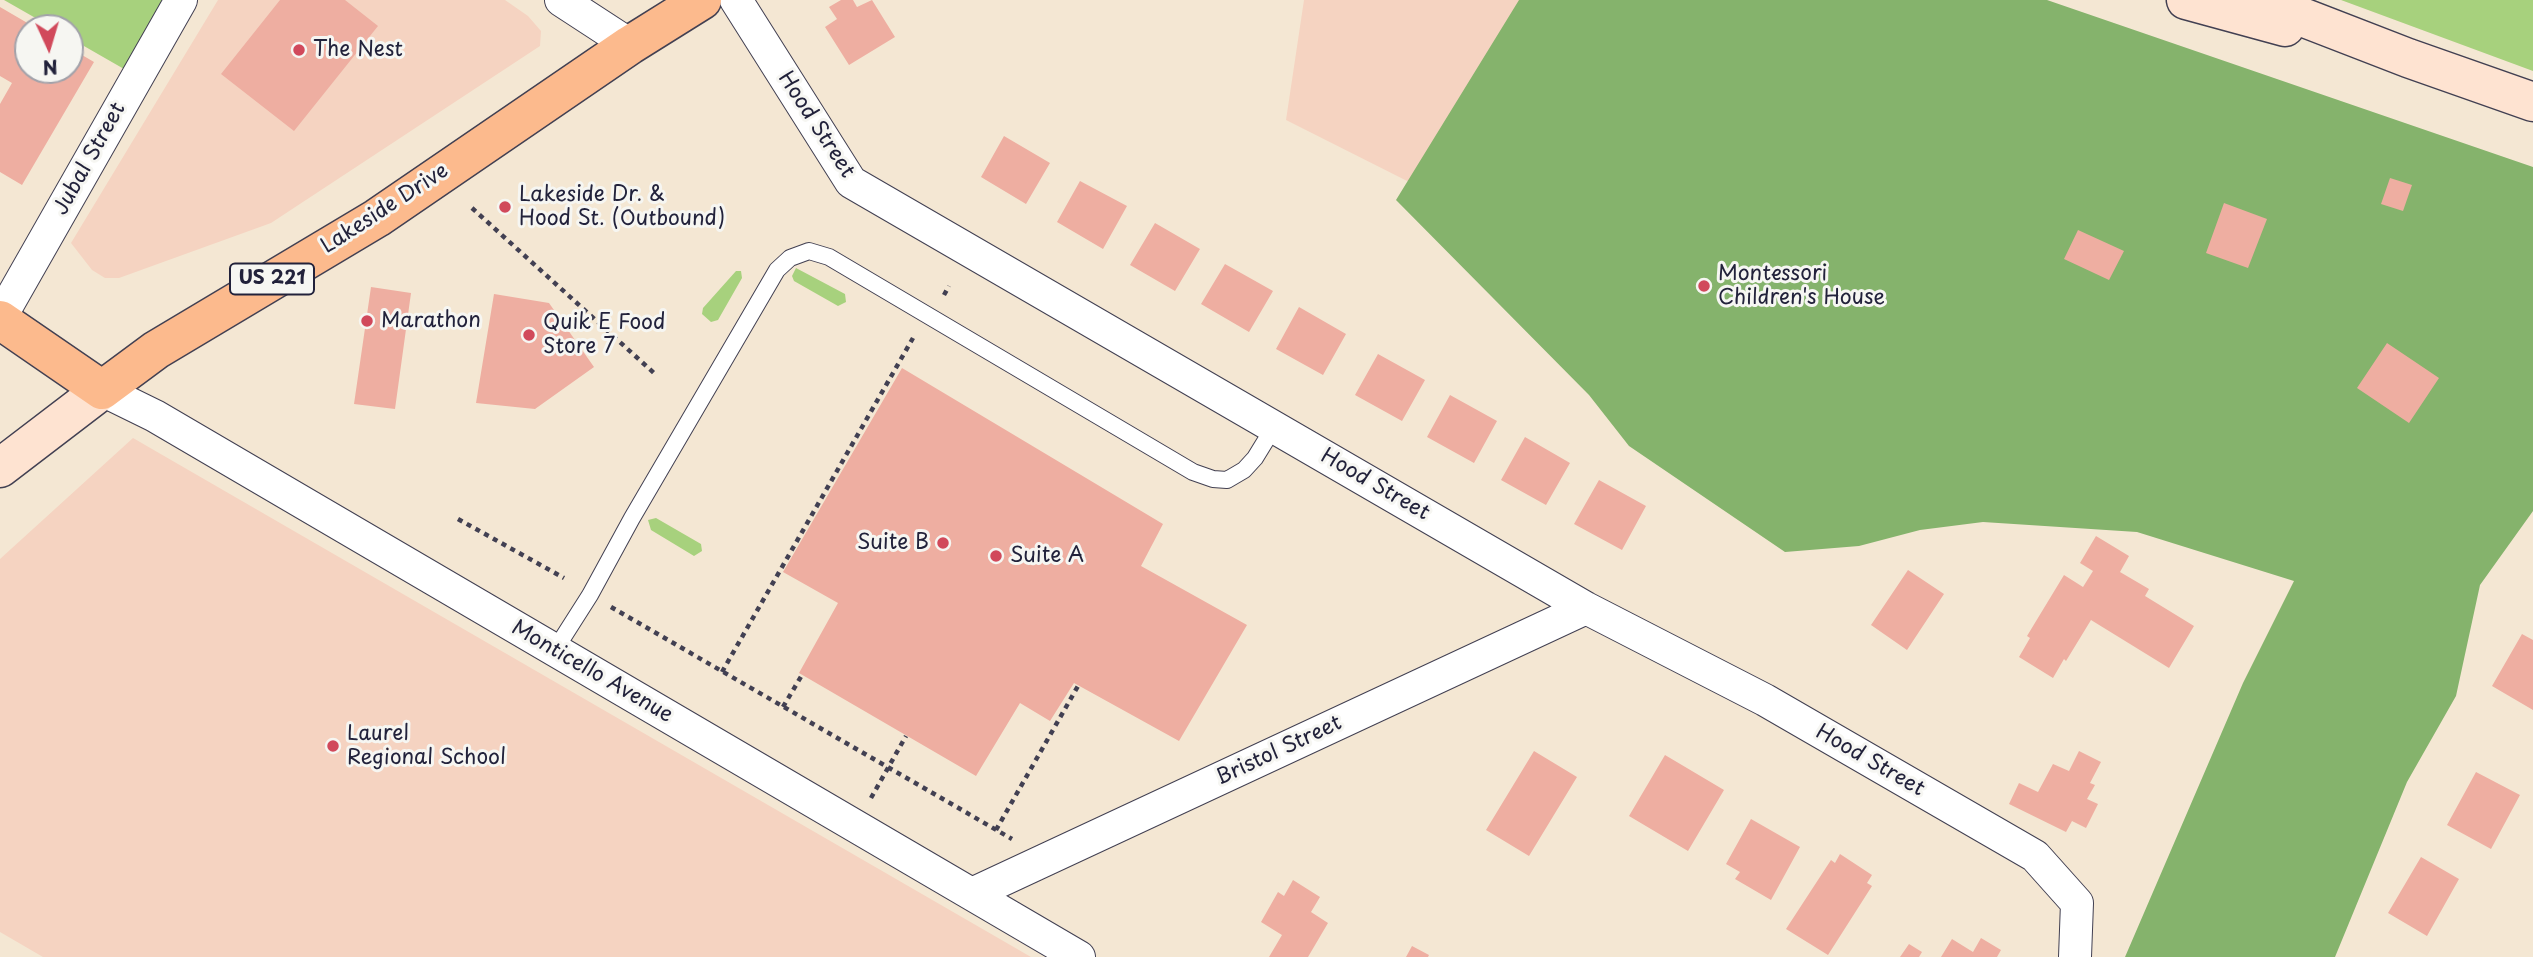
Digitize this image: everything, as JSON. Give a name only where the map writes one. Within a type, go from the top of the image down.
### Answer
[{"type":"main road","name":"Lakeside Drive","points":[[0,468],[156,350],[377,218],[631,45],[702,0]]},
{"type":"main road","points":[[2186,0],[2408,58]]},
{"type":"main road","points":[[2258,0],[2408,58],[2533,102]]},
{"type":"main road","points":[[0,319],[102,390]]},
{"type":"street","name":"Jubal Street","points":[[0,319],[181,0]]},
{"type":"street","points":[[561,0],[631,45]]},
{"type":"street","name":"Hood Street","points":[[736,0],[851,182],[1586,608],[1765,700],[2035,856],[2077,903],[2075,957]]},
{"type":"street","name":"Monticello Avenue","points":[[102,390],[155,416],[1079,957]]},
{"type":"street","name":"Bristol Street","points":[[972,894],[1586,608]]},
{"type":"lane","points":[[555,650],[590,595],[777,270],[790,258],[809,251],[829,257],[1193,472],[1213,479],[1227,480],[1244,470],[1255,458],[1274,427]]},
{"type":"path","points":[[472,208],[654,373]]},
{"type":"path","points":[[722,672],[916,333]]},
{"type":"path","points":[[458,519],[564,578]]},
{"type":"path","points":[[604,603],[1047,859]]},
{"type":"path","points":[[783,707],[802,675]]},
{"type":"path","points":[[996,830],[1078,686]]},
{"type":"path","points":[[855,826],[906,736]]},
{"type":"shaded area","points":[[218,0],[505,0],[528,16],[541,31],[540,46],[271,223],[119,278],[105,278],[92,270],[71,243]]},
{"type":"shaded area","points":[[1304,0],[1905,0],[1425,190],[1286,120]]},
{"type":"shaded area","name":"Laurel Regional School","points":[[133,438],[1031,957],[43,957],[0,932],[0,559]]},
{"type":"green space","points":[[4,0],[168,0],[124,69],[84,46],[84,14],[28,14]]},
{"type":"green space","points":[[1519,0],[2047,0],[2533,167],[2533,511],[2480,585],[2456,696],[2407,782],[2335,957],[2125,957],[2243,683],[2294,581],[2137,532],[1983,522],[1920,530],[1859,546],[1785,552],[1629,446],[1589,395],[1396,200]]},
{"type":"green space","points":[[2341,0],[2533,0],[2533,71]]},
{"type":"green space","points":[[796,268],[845,294],[846,302],[838,306],[794,281],[792,276]]},
{"type":"green space","points":[[736,271],[741,271],[742,278],[718,320],[711,322],[702,314],[703,308]]},
{"type":"green space","points":[[656,518],[701,544],[702,551],[694,556],[651,530],[648,520]]},
{"type":"building","name":"The Nest","points":[[280,0],[345,0],[378,26],[294,131],[221,74]]},
{"type":"building","points":[[841,0],[853,0],[857,7],[872,0],[895,37],[849,65],[825,27],[837,19],[829,7]]},
{"type":"building","points":[[0,7],[14,15],[14,84],[81,84],[22,185],[0,172],[0,104],[12,83],[0,76]]},
{"type":"building","points":[[84,56],[94,62],[84,79]]},
{"type":"building","points":[[1004,136],[1050,163],[1026,204],[981,177]]},
{"type":"building","points":[[2390,178],[2412,185],[2403,211],[2381,204]]},
{"type":"building","points":[[1080,181],[1127,206],[1103,249],[1057,222]]},
{"type":"building","points":[[2224,203],[2267,219],[2248,268],[2206,253]]},
{"type":"building","points":[[1155,223],[1200,249],[1175,291],[1130,265]]},
{"type":"building","points":[[2078,230],[2124,251],[2109,280],[2064,259]]},
{"type":"building","points":[[1225,264],[1273,291],[1249,332],[1201,304]]},
{"type":"building","points":[[371,287],[411,293],[395,409],[354,404]]},
{"type":"building","name":"Quik E Food Store 7","points":[[494,294],[549,303],[594,367],[535,409],[476,403]]},
{"type":"building","points":[[1299,307],[1346,334],[1323,375],[1276,349]]},
{"type":"building","points":[[2387,343],[2439,378],[2409,423],[2357,388]]},
{"type":"building","points":[[1378,354],[1425,380],[1402,421],[1355,395]]},
{"type":"building","points":[[902,368],[1163,524],[1141,566],[1247,625],[1179,741],[1074,683],[1050,721],[1020,703],[976,776],[799,673],[838,603],[783,572]]},
{"type":"building","points":[[1450,395],[1497,421],[1474,463],[1427,437]]},
{"type":"building","points":[[1525,437],[1570,463],[1546,505],[1501,480]]},
{"type":"building","points":[[1599,480],[1646,506],[1622,550],[1574,524]]},
{"type":"building","points":[[2096,536],[2129,556],[2120,572],[2149,589],[2145,596],[2194,626],[2169,668],[2091,620],[2053,678],[2019,657],[2030,638],[2027,636],[2064,575],[2083,587],[2093,571],[2080,563]]},
{"type":"building","points":[[1908,570],[1944,594],[1907,650],[1871,625]]},
{"type":"building","points":[[2522,634],[2533,640],[2533,710],[2492,686]]},
{"type":"building","points":[[1534,751],[1577,777],[1529,856],[1486,830]]},
{"type":"building","points":[[2079,751],[2101,762],[2090,783],[2095,785],[2087,799],[2098,804],[2086,828],[2072,821],[2066,832],[2009,804],[2019,783],[2038,792],[2053,764],[2069,771]]},
{"type":"building","points":[[1665,755],[1724,790],[1688,851],[1629,816]]},
{"type":"building","points":[[2476,772],[2520,795],[2491,849],[2447,825]]},
{"type":"building","points":[[1751,819],[1800,847],[1771,900],[1735,879],[1740,872],[1726,864]]},
{"type":"building","points":[[1840,854],[1872,875],[1867,883],[1872,886],[1828,955],[1786,929],[1831,860],[1835,863]]},
{"type":"building","points":[[2421,857],[2459,879],[2427,936],[2388,913]]},
{"type":"building","points":[[1293,880],[1320,897],[1311,912],[1328,923],[1308,957],[1269,957],[1282,935],[1261,922],[1278,892],[1284,896]]},
{"type":"building","points":[[1981,938],[2001,950],[1997,957],[1941,957],[1952,939],[1973,952]]},
{"type":"building","points":[[1909,944],[1922,952],[1919,957],[1900,957]]},
{"type":"building","points":[[1412,946],[1429,955],[1428,957],[1406,957]]},
{"type":"place","name":"The Nest","points":[[299,50]]},
{"type":"place","name":"Lakeside Dr. & Hood St. (Outbound)","points":[[505,207]]},
{"type":"place","name":"Montessori Children's House","points":[[1704,286]]},
{"type":"place","name":"Marathon","points":[[367,321]]},
{"type":"place","name":"Quik E Food Store 7","points":[[529,335]]},
{"type":"place","name":"Suite B","points":[[943,543]]},
{"type":"place","name":"Suite A","points":[[996,556]]},
{"type":"place","name":"Laurel Regional School","points":[[333,746]]}]
